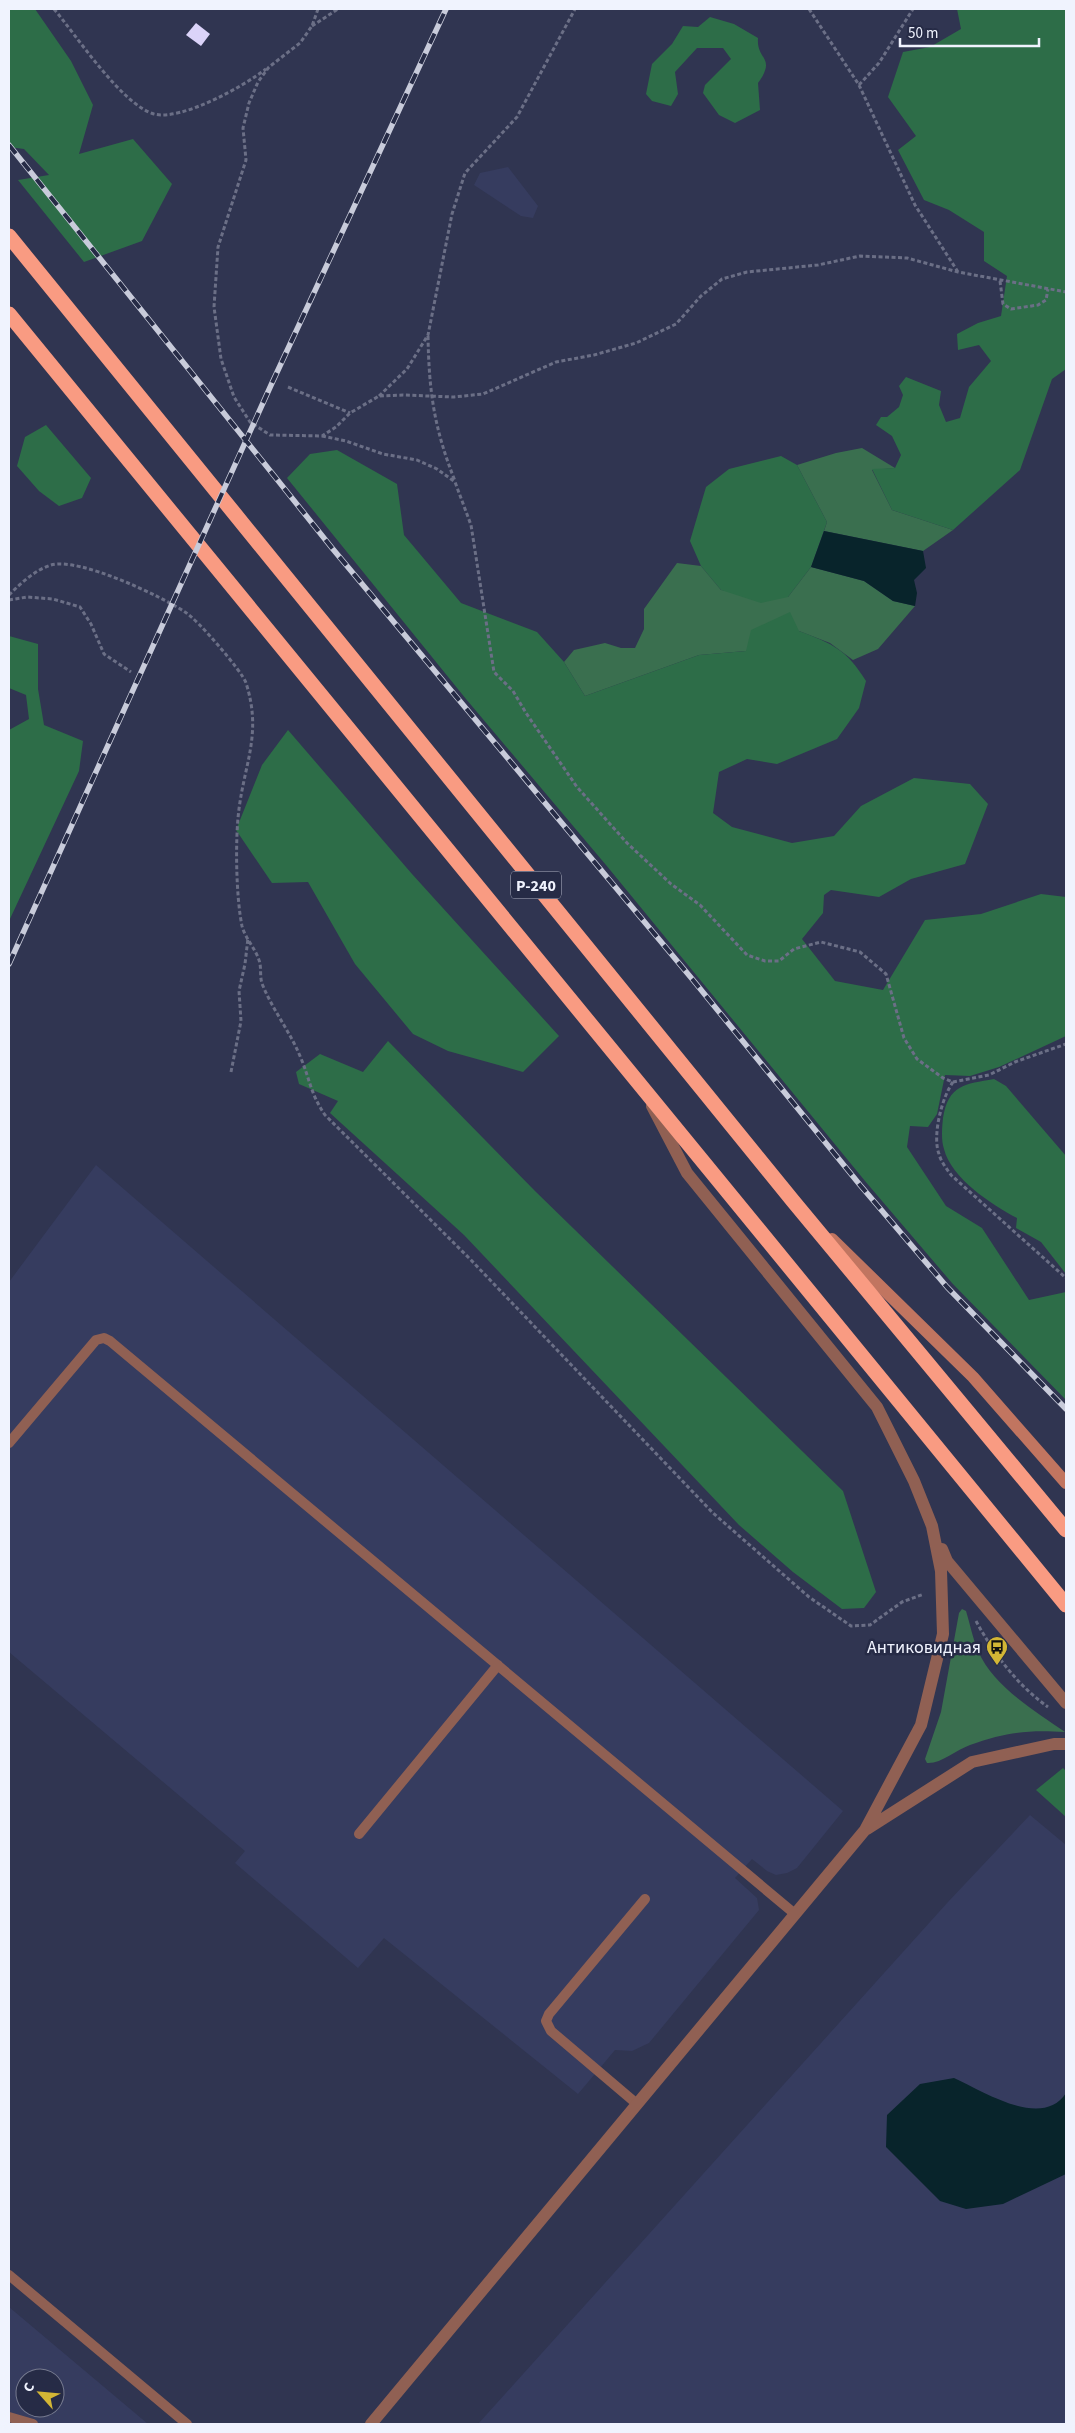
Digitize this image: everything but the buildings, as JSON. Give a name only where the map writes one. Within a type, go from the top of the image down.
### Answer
[{"type":"highway","name":"Р-240","points":[[9,236],[793,1201],[1066,1530]]},
{"type":"highway","name":"Р-240","points":[[9,314],[1066,1605]]},
{"type":"street","points":[[647,1095],[687,1174],[877,1407],[914,1481],[947,1561],[1066,1703]]},
{"type":"street","points":[[793,1201],[973,1377],[1066,1483]]},
{"type":"street","points":[[371,2424],[865,1830],[921,1725],[943,1634],[942,1571],[932,1526]]},
{"type":"street","points":[[865,1830],[972,1762],[1054,1744],[1066,1744]]},
{"type":"lane","points":[[9,1443],[96,1340],[104,1338],[795,1914]]},
{"type":"lane","points":[[359,1834],[498,1665]]},
{"type":"lane","points":[[637,2104],[551,2031],[546,2021],[549,2014],[645,1899]]},
{"type":"lane","points":[[9,2275],[187,2424]]},
{"type":"lane","points":[[9,2416],[32,2424]]},
{"type":"path","points":[[54,9],[128,97],[134,103],[154,114],[172,113],[198,107],[248,83],[300,43],[312,26],[318,9]]},
{"type":"path","points":[[312,26],[338,9]]},
{"type":"path","points":[[575,9],[517,117],[465,173],[452,214],[428,335],[431,396],[440,443],[470,525],[494,672],[513,691],[577,787],[627,843],[671,884],[700,904],[747,954],[765,961],[779,961],[794,949],[821,942],[860,952],[886,974],[904,1038],[917,1059],[943,1078],[954,1082],[989,1075],[1015,1062],[1066,1044]]},
{"type":"path","points":[[809,9],[859,85],[915,205],[958,272]]},
{"type":"path","points":[[859,85],[878,63],[913,9]]},
{"type":"path","points":[[269,67],[258,82],[249,103],[243,128],[246,160],[218,248],[214,307],[221,359],[234,397],[250,422],[270,435],[322,436],[346,441],[383,454],[418,460],[437,469],[455,482]]},
{"type":"path","points":[[379,396],[454,397],[483,394],[556,362],[594,355],[636,343],[676,324],[701,296],[722,278],[747,272],[818,266],[860,256],[908,258],[958,272],[1066,292]]},
{"type":"path","points":[[1000,281],[1003,304],[1011,309],[1038,305],[1046,300],[1048,288]]},
{"type":"path","points":[[322,436],[336,427],[350,413],[379,396],[408,369],[428,335]]},
{"type":"path","points":[[288,387],[350,413]]},
{"type":"path","points":[[9,595],[25,579],[52,564],[76,566],[119,579],[155,594],[187,613],[215,642],[246,681],[254,713],[252,751],[239,810],[237,866],[242,928],[259,960],[262,984],[300,1056],[313,1098],[325,1114],[470,1259],[713,1513],[809,1597],[851,1626],[870,1625],[902,1602],[924,1594],[943,1593]]},
{"type":"path","points":[[9,600],[53,599],[80,607],[91,624],[97,643],[104,654],[130,672]]},
{"type":"path","points":[[231,1072],[241,1021],[239,991],[246,964],[248,938]]},
{"type":"path","points":[[954,1082],[942,1104],[938,1126],[938,1153],[951,1175],[1066,1278]]},
{"type":"path","points":[[924,1584],[924,1594]]},
{"type":"path","points":[[974,1618],[987,1642],[1026,1692],[1049,1708]]},
{"type":"shaded area","points":[[508,167],[538,206],[533,218],[521,216],[474,185],[480,173]]},
{"type":"shaded area","points":[[824,531],[923,551],[926,568],[914,580],[917,593],[915,606],[893,601],[864,581],[811,567]]},
{"type":"shaded area","points":[[96,1165],[843,1811],[797,1868],[787,1873],[776,1875],[767,1871],[752,1859],[735,1878],[757,1898],[759,1910],[649,2043],[632,2051],[615,2050],[578,2094],[384,1938],[358,1968],[235,1863],[245,1851],[9,1652],[9,1282]]},
{"type":"shaded area","points":[[1030,1815],[1066,1845],[1066,2424],[478,2424],[948,1902]]},
{"type":"shaded area","points":[[954,2078],[996,2098],[1028,2108],[1042,2108],[1055,2104],[1066,2093],[1066,2174],[1003,2204],[966,2209],[940,2201],[886,2147],[887,2115],[920,2084]]},
{"type":"shaded area","points":[[9,2307],[148,2424],[9,2424]]},
{"type":"green space","points":[[9,9],[35,9],[71,61],[93,105],[79,154],[133,139],[172,184],[142,241],[84,262],[18,180],[49,175],[24,149],[9,147]]},
{"type":"green space","points":[[957,9],[1066,9],[1066,369],[1052,379],[1020,470],[953,530],[892,510],[872,469],[895,468],[901,455],[892,436],[876,425],[881,417],[887,417],[899,407],[903,395],[899,386],[906,377],[941,391],[939,405],[946,422],[960,418],[969,387],[991,361],[979,345],[958,350],[957,334],[978,323],[1001,316],[1007,276],[984,261],[984,232],[949,210],[924,200],[898,150],[916,136],[888,97],[903,52],[930,47],[961,29]]},
{"type":"green space","points":[[710,17],[734,24],[758,38],[758,45],[766,63],[766,68],[758,83],[760,110],[735,123],[719,115],[703,93],[705,85],[731,59],[723,48],[697,48],[675,72],[678,94],[671,106],[652,101],[646,94],[652,64],[672,44],[683,26],[698,27]]},
{"type":"green space","points":[[46,425],[91,478],[82,498],[59,506],[39,491],[17,466],[25,437]]},
{"type":"green space","points":[[862,448],[895,468],[872,470],[892,510],[953,530],[923,551],[824,531],[827,522],[797,465],[836,453]]},
{"type":"green space","points":[[337,450],[397,484],[404,535],[461,603],[537,632],[564,662],[585,696],[699,655],[746,651],[751,630],[790,612],[799,631],[830,644],[845,655],[866,681],[859,708],[837,739],[777,764],[747,759],[719,772],[713,813],[732,827],[792,843],[834,836],[861,806],[914,778],[970,784],[988,804],[965,864],[911,879],[879,897],[831,890],[824,895],[823,913],[802,939],[835,981],[883,990],[925,920],[981,914],[1041,894],[1066,897],[1066,1036],[999,1067],[970,1076],[945,1075],[937,1114],[928,1127],[910,1126],[907,1147],[946,1206],[982,1228],[1029,1300],[1066,1292],[1066,1400],[952,1283],[865,1181],[606,865],[466,699],[287,478],[310,454]]},
{"type":"green space","points":[[781,456],[797,465],[827,522],[811,567],[788,597],[761,603],[721,590],[701,566],[690,541],[706,487],[729,469]]},
{"type":"green space","points":[[677,563],[701,566],[721,590],[788,597],[811,567],[864,581],[893,601],[915,606],[878,649],[853,660],[830,643],[799,631],[746,651],[699,655],[585,696],[564,662],[574,650],[605,643],[621,648],[635,648],[644,629],[644,609]]},
{"type":"green space","points":[[9,636],[38,644],[38,689],[44,725],[83,741],[79,771],[9,921],[9,730],[29,719],[26,695],[9,688]]},
{"type":"green space","points":[[288,730],[412,874],[559,1036],[523,1072],[448,1051],[413,1034],[355,964],[308,882],[272,883],[236,830],[262,765]]},
{"type":"green space","points":[[388,1041],[535,1191],[843,1491],[876,1592],[864,1608],[842,1609],[793,1572],[739,1525],[464,1235],[330,1113],[338,1101],[299,1084],[296,1072],[320,1054],[363,1072]]},
{"type":"green space","points":[[994,1079],[1006,1086],[1066,1156],[1066,1274],[1041,1242],[1016,1228],[1017,1218],[974,1190],[948,1160],[944,1149],[942,1130],[945,1107],[949,1099],[954,1092],[966,1085]]},
{"type":"green space","points":[[962,1609],[966,1611],[978,1651],[994,1676],[1016,1697],[1065,1732],[1039,1731],[995,1737],[965,1747],[938,1761],[927,1763],[925,1759],[941,1712],[959,1613]]},
{"type":"green space","points":[[1063,1768],[1066,1771],[1066,1817],[1036,1790]]},
{"type":"railway","points":[[9,964],[272,383],[446,9]]},
{"type":"railway","points":[[9,145],[332,548],[693,980],[860,1185],[947,1287],[1066,1409]]},
{"type":"place","name":"Антиковидная","points":[[997,1666]]}]
